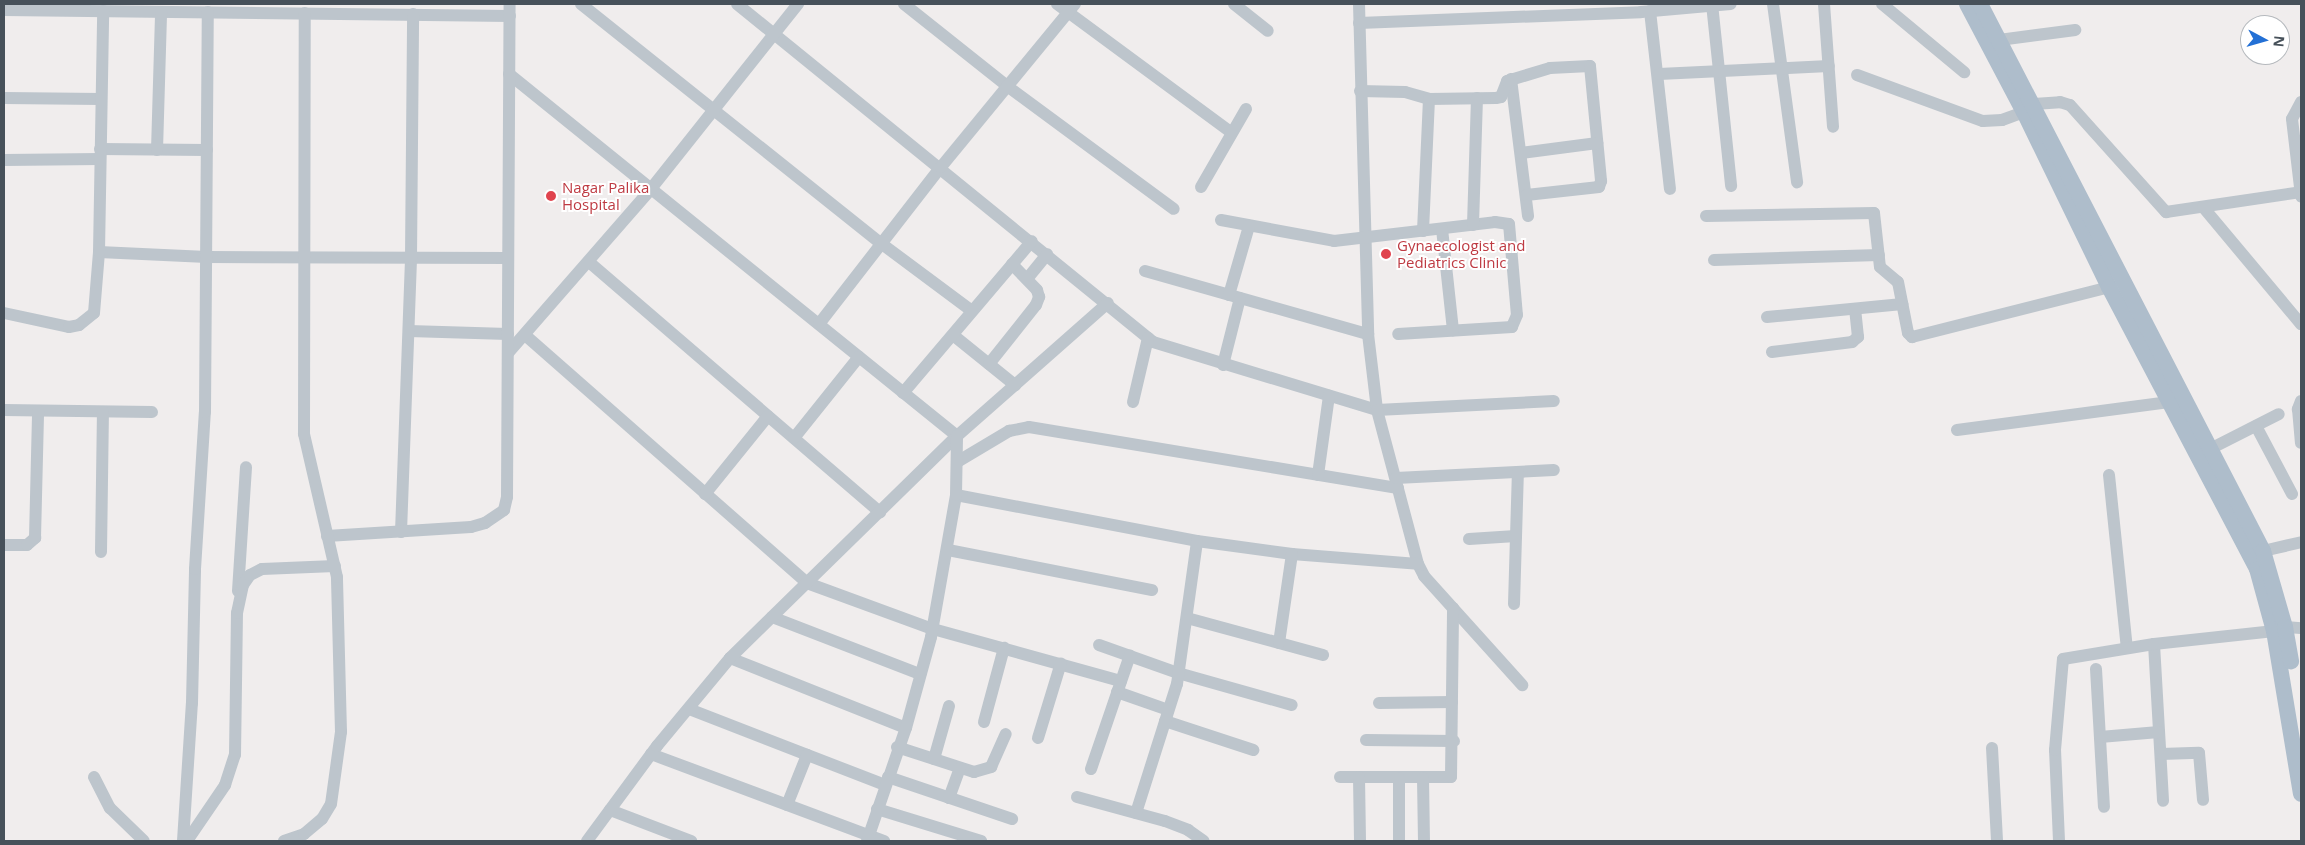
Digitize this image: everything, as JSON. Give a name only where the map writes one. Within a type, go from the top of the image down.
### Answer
[{"type":"main road","points":[[1967,4],[2029,108],[2262,551],[2287,629],[2301,727]]},
{"type":"main road","points":[[1980,4],[1999,40],[2109,287],[2287,629],[2301,794]]},
{"type":"street","points":[[581,4],[882,244],[972,311]]},
{"type":"street","points":[[737,4],[941,167],[1108,303],[1148,338],[1223,364],[1378,410],[1554,401]]},
{"type":"street","points":[[508,353],[650,190],[798,4]]},
{"type":"street","points":[[904,4],[1007,86],[1174,209]]},
{"type":"street","points":[[1057,4],[1071,8],[1232,133]]},
{"type":"street","points":[[1234,4],[1268,31]]},
{"type":"street","points":[[1359,4],[1368,334],[1378,410],[1418,564],[1522,686]]},
{"type":"street","points":[[1359,23],[1731,4]]},
{"type":"street","points":[[1773,4],[1797,182]]},
{"type":"street","points":[[1824,4],[1833,127]]},
{"type":"street","points":[[1882,4],[1964,72]]},
{"type":"street","points":[[1712,5],[1731,186]]},
{"type":"street","points":[[4,10],[103,11],[147,8],[161,12],[412,14],[510,10],[507,497],[504,510],[485,523],[471,527],[327,536]]},
{"type":"street","points":[[819,324],[941,167],[1071,8]]},
{"type":"street","points":[[1644,9],[1659,74],[1670,189]]},
{"type":"street","points":[[4,313],[56,326],[79,325],[94,313],[99,252],[103,11]]},
{"type":"street","points":[[157,150],[161,12]]},
{"type":"street","points":[[185,841],[192,703],[195,569],[205,430],[208,12]]},
{"type":"street","points":[[284,841],[304,834],[322,819],[333,797],[341,732],[341,676],[335,566],[304,434],[302,258],[305,13]]},
{"type":"street","points":[[401,532],[411,257],[412,14]]},
{"type":"street","points":[[1999,40],[2074,30]]},
{"type":"street","points":[[1360,91],[1405,92],[1429,99],[1501,97],[1505,84],[1512,80],[1550,68],[1590,66],[1601,181],[1598,187],[1526,195]]},
{"type":"street","points":[[1659,74],[1829,66]]},
{"type":"street","points":[[509,74],[650,190],[957,436]]},
{"type":"street","points":[[1856,75],[1984,121],[2002,120],[2029,108],[2060,102],[2070,105],[2166,212],[2300,194],[2292,119],[2301,102]]},
{"type":"street","points":[[1512,80],[1528,216]]},
{"type":"street","points":[[4,98],[101,99]]},
{"type":"street","points":[[1473,225],[1477,98]]},
{"type":"street","points":[[1423,231],[1429,99]]},
{"type":"street","points":[[1201,187],[1246,109]]},
{"type":"street","points":[[1521,153],[1598,143]]},
{"type":"street","points":[[4,160],[157,150],[207,150]]},
{"type":"street","points":[[2203,207],[2301,324]]},
{"type":"street","points":[[1706,216],[1870,211],[1876,216],[1878,255],[1882,271],[1898,282],[1908,333],[1912,337],[2109,287]]},
{"type":"street","points":[[1221,220],[1313,240],[1334,241],[1504,222],[1511,228],[1516,322],[1512,327],[1398,334]]},
{"type":"street","points":[[1223,364],[1249,226]]},
{"type":"street","points":[[1442,229],[1453,330]]},
{"type":"street","points":[[903,393],[1032,241]]},
{"type":"street","points":[[99,252],[207,257],[508,258]]},
{"type":"street","points":[[1026,279],[1047,254]]},
{"type":"street","points":[[1714,260],[1878,255]]},
{"type":"street","points":[[589,262],[880,512]]},
{"type":"street","points":[[989,364],[1036,306],[1037,290],[1012,264]]},
{"type":"street","points":[[1145,271],[1368,334]]},
{"type":"street","points":[[587,841],[651,754],[730,658],[957,436],[1108,303]]},
{"type":"street","points":[[1766,317],[1902,304]]},
{"type":"street","points":[[1772,352],[1852,342],[1858,337],[1855,308]]},
{"type":"street","points":[[409,331],[508,334]]},
{"type":"street","points":[[525,335],[807,583],[933,629],[1061,663],[1119,686],[1167,716],[1253,750]]},
{"type":"street","points":[[953,335],[1015,385]]},
{"type":"street","points":[[1133,402],[1148,338]]},
{"type":"street","points":[[794,438],[859,357]]},
{"type":"street","points":[[1318,475],[1329,396]]},
{"type":"street","points":[[2301,401],[2298,409],[2301,443]]},
{"type":"street","points":[[1957,430],[2170,402]]},
{"type":"street","points":[[4,410],[152,412]]},
{"type":"street","points":[[4,545],[27,545],[35,538],[38,411]]},
{"type":"street","points":[[101,552],[103,412]]},
{"type":"street","points":[[2210,449],[2279,414]]},
{"type":"street","points":[[705,494],[768,416]]},
{"type":"street","points":[[2256,426],[2292,494]]},
{"type":"street","points":[[957,462],[1009,430],[1029,427],[1318,475],[1397,483],[1554,470]]},
{"type":"street","points":[[868,839],[886,781],[906,728],[933,629],[956,495],[957,436]]},
{"type":"street","points":[[185,841],[225,785],[235,755],[237,613],[246,466]]},
{"type":"street","points":[[1514,604],[1518,472]]},
{"type":"street","points":[[2109,475],[2127,648]]},
{"type":"street","points":[[956,495],[1197,541],[1292,554],[1418,564]]},
{"type":"street","points":[[1469,539],[1516,536]]},
{"type":"street","points":[[1136,813],[1167,716],[1178,672],[1197,541]]},
{"type":"street","points":[[2262,551],[2301,542]]},
{"type":"street","points":[[948,550],[1152,590]]},
{"type":"street","points":[[1279,644],[1292,554]]},
{"type":"street","points":[[237,613],[243,585],[250,574],[262,569],[335,566]]},
{"type":"street","points":[[1340,777],[1451,777],[1454,741],[1452,702],[1454,608]]},
{"type":"street","points":[[772,616],[920,674]]},
{"type":"street","points":[[1187,618],[1323,655]]},
{"type":"street","points":[[2059,841],[2055,750],[2063,659],[2154,644],[2287,629]]},
{"type":"street","points":[[1100,644],[1178,672],[1292,705]]},
{"type":"street","points":[[2154,644],[2163,801]]},
{"type":"street","points":[[984,722],[1004,648]]},
{"type":"street","points":[[1091,769],[1130,655]]},
{"type":"street","points":[[730,658],[906,728]]},
{"type":"street","points":[[1038,738],[1061,663]]},
{"type":"street","points":[[2096,669],[2104,807]]},
{"type":"street","points":[[1379,703],[1452,702]]},
{"type":"street","points":[[934,759],[949,706]]},
{"type":"street","points":[[689,709],[807,755],[1012,819]]},
{"type":"street","points":[[2100,737],[2159,732]]},
{"type":"street","points":[[898,747],[974,772],[991,767],[1006,734]]},
{"type":"street","points":[[1366,740],[1454,741]]},
{"type":"street","points":[[1992,748],[1997,841]]},
{"type":"street","points":[[2161,754],[2198,753],[2203,800]]},
{"type":"street","points":[[651,754],[787,805],[868,839],[884,841]]},
{"type":"street","points":[[787,805],[807,755]]},
{"type":"street","points":[[949,798],[960,768]]},
{"type":"street","points":[[94,777],[110,808],[144,841]]},
{"type":"street","points":[[1359,777],[1360,841]]},
{"type":"street","points":[[1399,778],[1399,841]]},
{"type":"street","points":[[1423,778],[1424,841]]},
{"type":"street","points":[[1077,797],[1188,830],[1204,841]]},
{"type":"street","points":[[877,809],[981,841]]},
{"type":"street","points":[[610,810],[692,841]]},
{"type":"place","name":"Nagar Palika Hospital","points":[[551,196]]},
{"type":"place","name":"Gynaecologist and Pediatrics Clinic","points":[[1386,254]]}]
